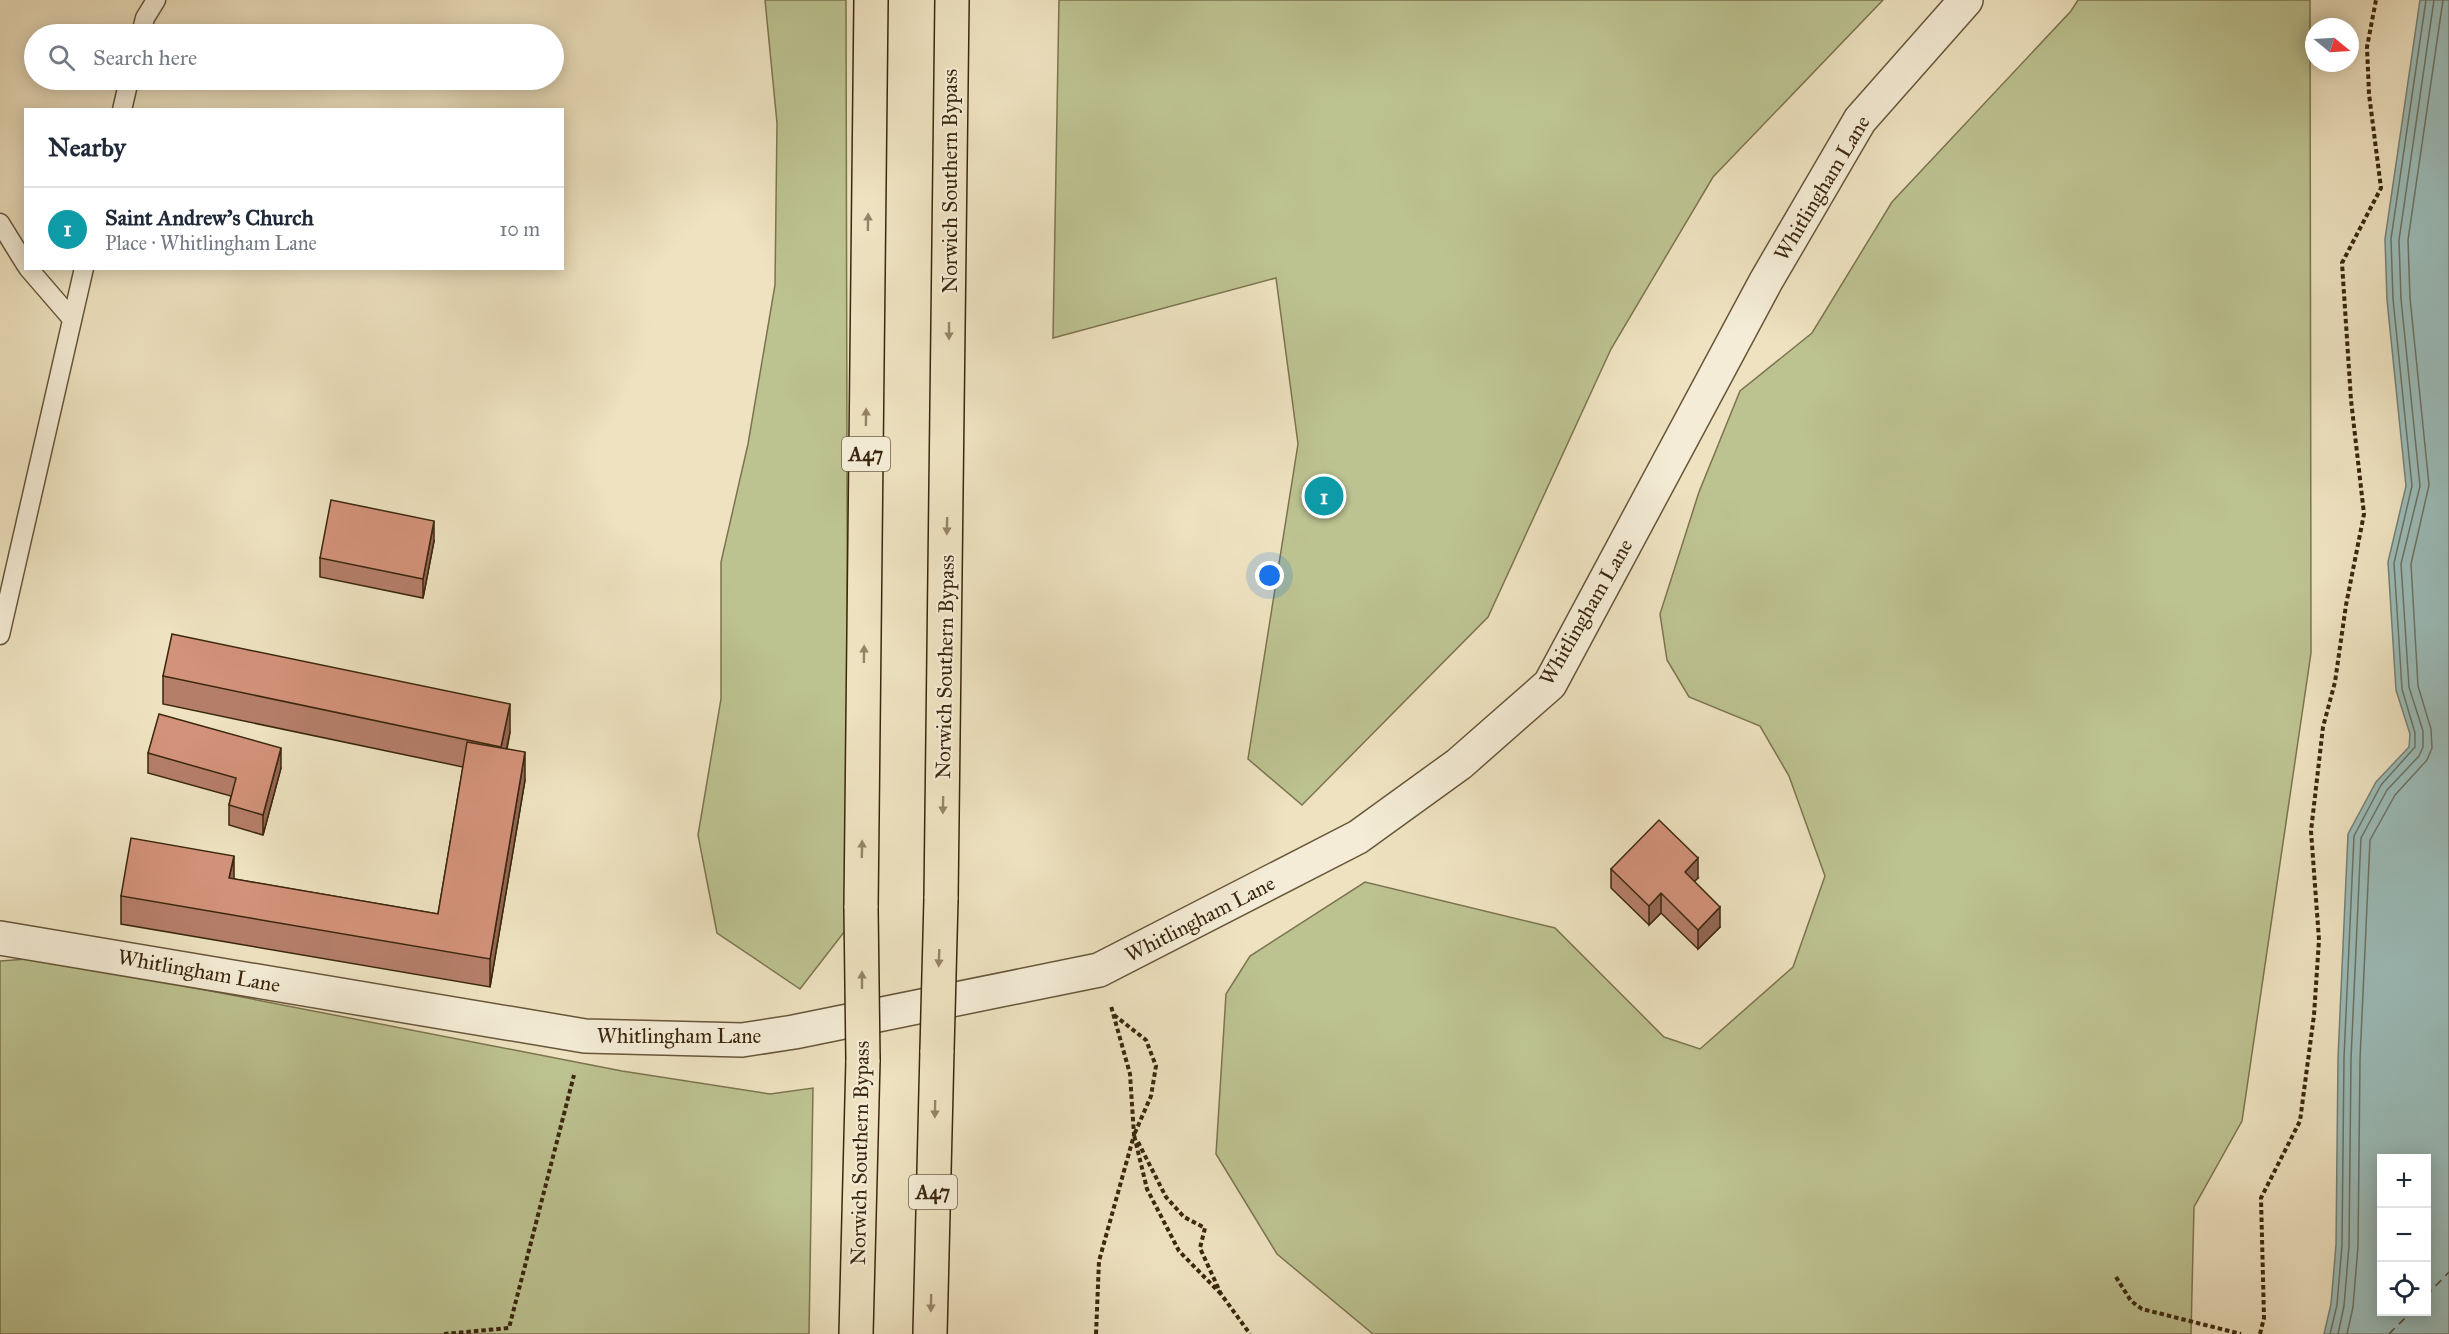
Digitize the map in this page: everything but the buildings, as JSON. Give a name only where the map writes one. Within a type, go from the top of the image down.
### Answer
[{"type":"highway","name":"Norwich Southern Bypass","points":[[856,1334],[863,1060],[861,908],[871,0]]},
{"type":"highway","name":"Norwich Southern Bypass","points":[[930,1334],[941,900],[952,0]]},
{"type":"street","name":"Whitlingham Lane","points":[[0,938],[585,1036],[742,1040],[794,1032],[1100,970],[1358,837],[1459,764],[1550,684],[1766,281],[1860,120],[1966,0]]},
{"type":"lane","points":[[144,24],[156,0]]},
{"type":"lane","points":[[122,108],[127,90]]},
{"type":"lane","points":[[0,223],[24,260]]},
{"type":"lane","points":[[30,270],[72,319]]},
{"type":"lane","points":[[0,634],[84,270]]},
{"type":"path","points":[[2260,1334],[2264,1318],[2260,1198],[2300,1121],[2314,1015],[2319,940],[2310,831],[2323,726],[2336,682],[2346,605],[2364,514],[2351,400],[2343,263],[2381,188],[2369,94],[2367,47],[2376,0]]},
{"type":"path","points":[[1100,970],[1131,1074],[1134,1135],[1148,1189],[1179,1251],[1221,1294],[1250,1334]]},
{"type":"path","points":[[1096,1334],[1099,1261],[1134,1135],[1150,1096],[1156,1066],[1146,1040],[1114,1015]]},
{"type":"path","points":[[444,1334],[509,1328],[585,1036]]},
{"type":"path","points":[[1134,1135],[1166,1197],[1184,1216],[1205,1228],[1200,1248],[1221,1294]]},
{"type":"path","points":[[2116,1277],[2131,1301],[2142,1309],[2241,1334]]},
{"type":"green space","points":[[765,0],[846,0],[848,927],[800,989],[717,933],[698,835],[721,699],[721,562],[748,444],[775,285],[777,123]]},
{"type":"green space","points":[[1059,0],[1883,0],[1713,177],[1611,349],[1488,617],[1302,805],[1248,759],[1298,444],[1276,278],[1053,338]]},
{"type":"green space","points":[[2078,0],[2310,0],[2310,18],[2305,18],[2305,72],[2310,72],[2311,653],[2242,1121],[2194,1207],[2191,1334],[1373,1334],[1277,1254],[1216,1154],[1226,994],[1250,956],[1365,882],[1555,928],[1664,1037],[1700,1049],[1793,967],[1825,876],[1789,776],[1760,726],[1689,697],[1667,660],[1660,614],[1699,492],[1740,391],[1812,333],[1892,202],[2071,11]]},
{"type":"green space","points":[[41,958],[622,1071],[770,1094],[813,1088],[809,1334],[0,1334],[0,961]]},
{"type":"water","points":[[2420,0],[2449,0],[2449,1334],[2324,1334],[2331,1304],[2336,1245],[2338,1058],[2348,834],[2376,782],[2409,747],[2410,734],[2396,690],[2388,562],[2406,486],[2387,300],[2385,239]]},
{"type":"ferry route","points":[[2431,1291],[2449,1272]]},
{"type":"ferry route","points":[[2389,1334],[2407,1316]]},
{"type":"place","name":"Saint Andrew's Church","points":[[1324,496]]}]
